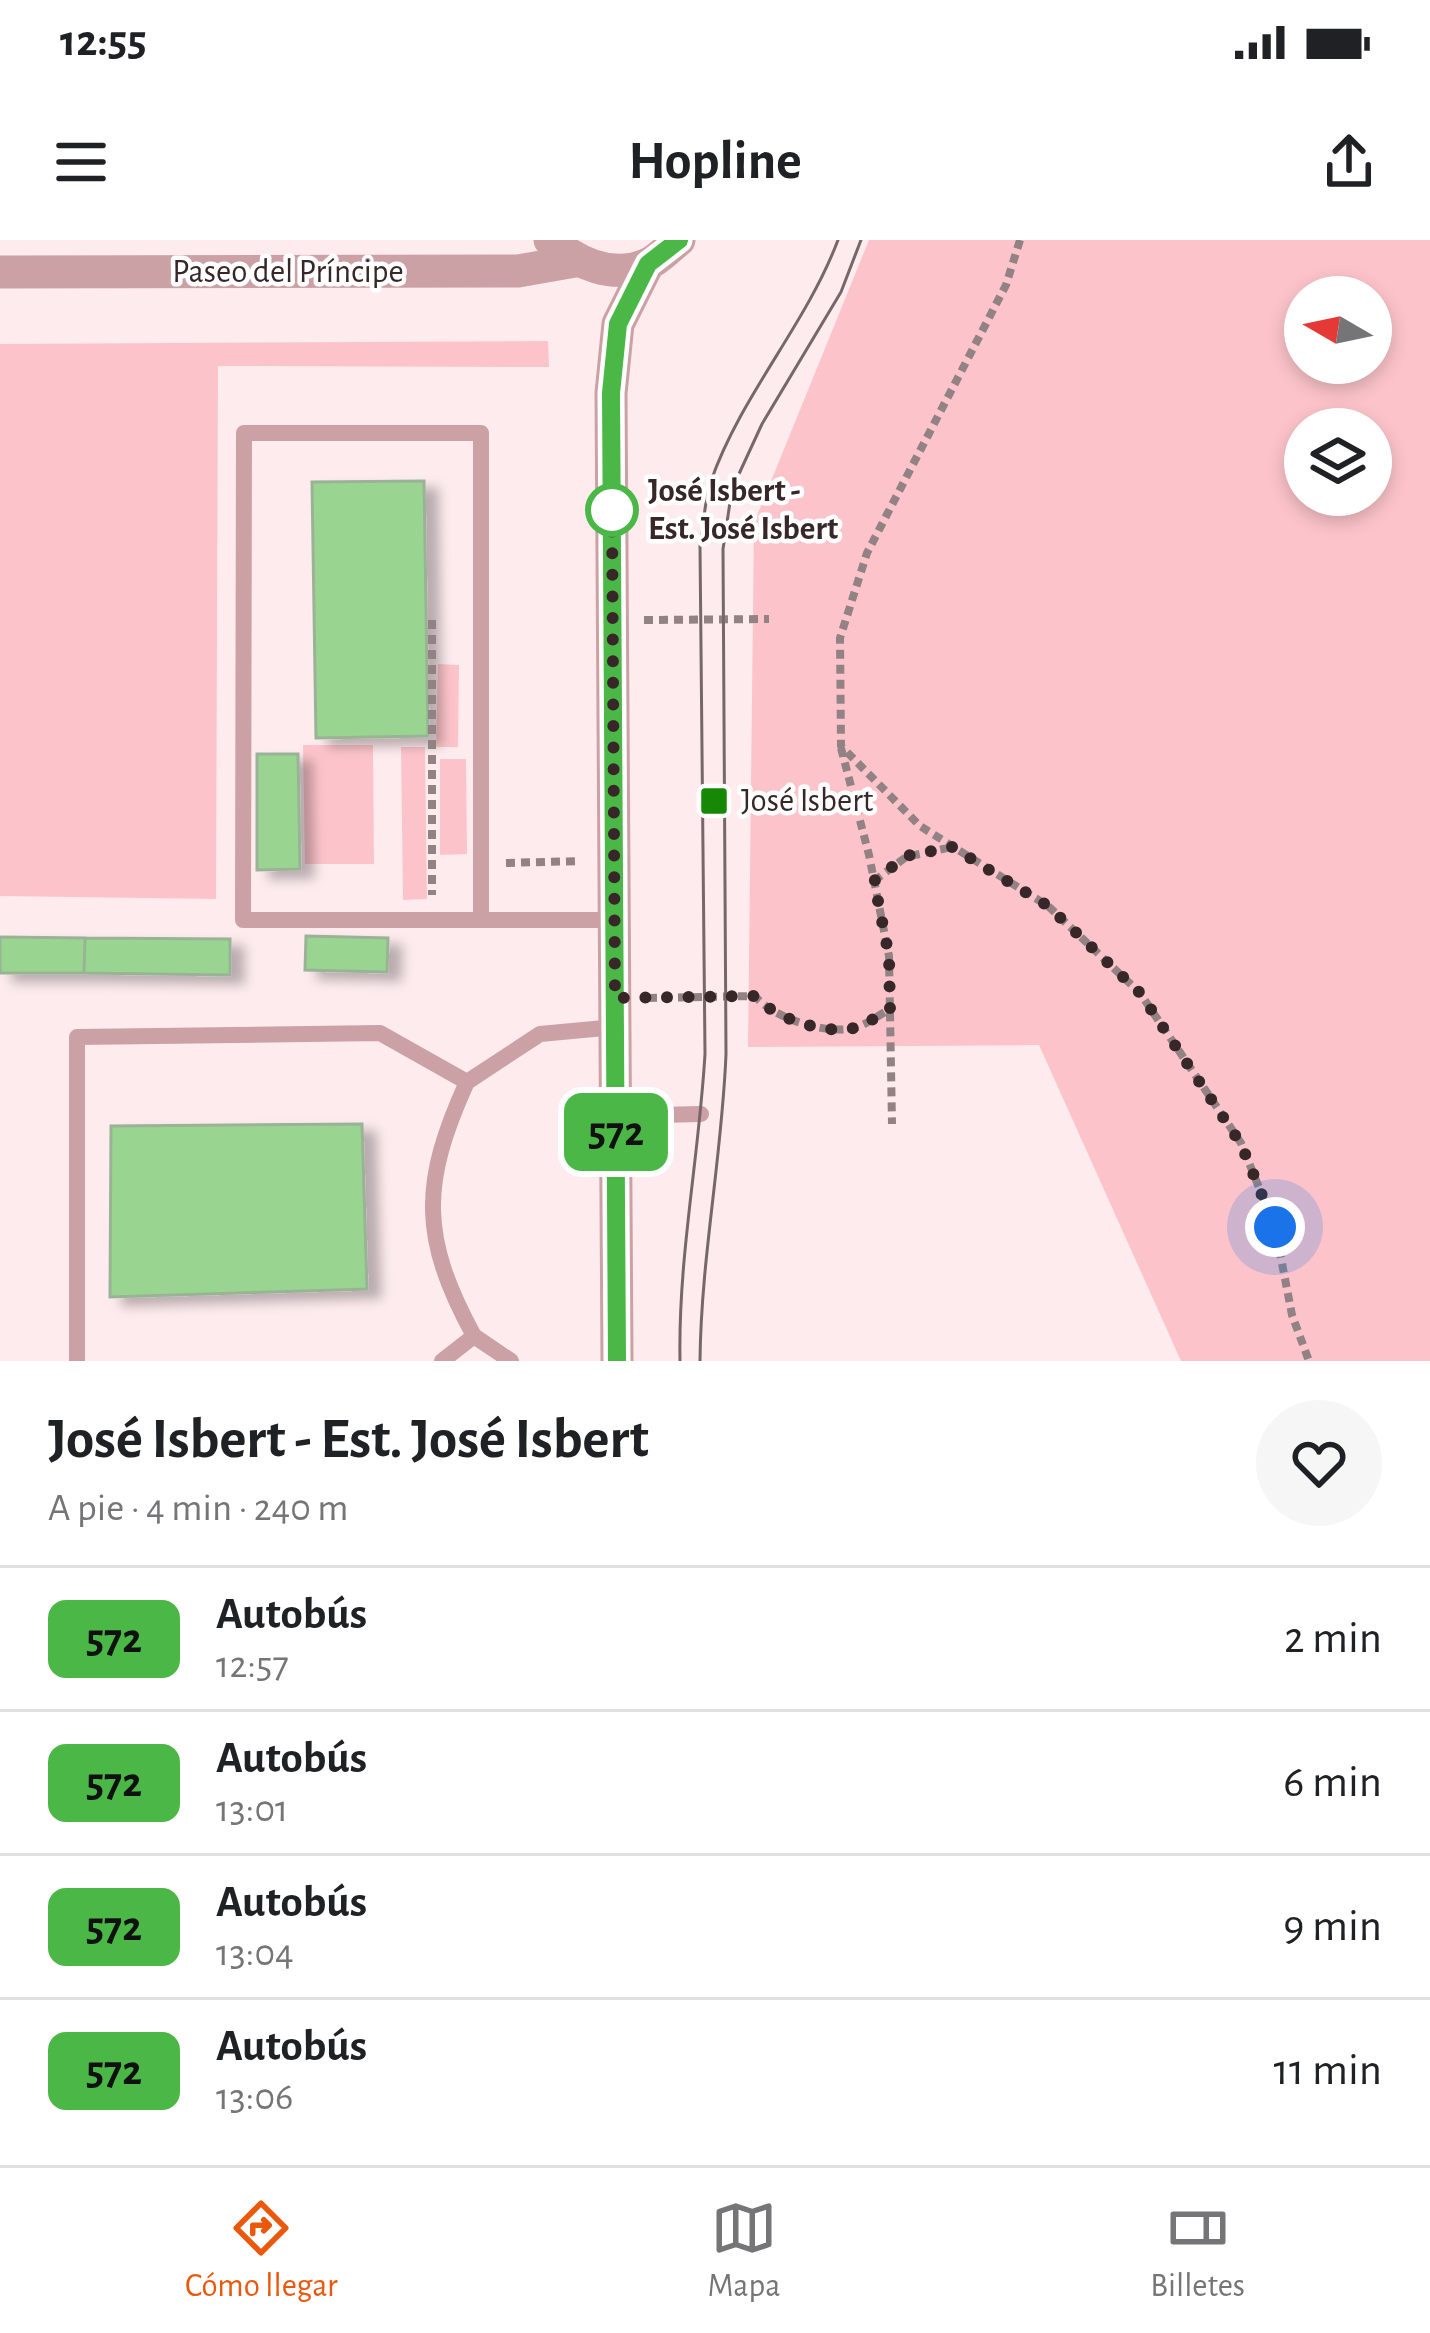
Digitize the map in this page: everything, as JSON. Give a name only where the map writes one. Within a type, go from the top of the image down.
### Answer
[{"type":"street","points":[[617,1361],[614,370],[618,324],[648,264],[679,240]]},
{"type":"street","name":"Paseo del Príncipe","points":[[0,272],[518,271],[562,251],[610,271],[648,264]]},
{"type":"lane","points":[[481,920],[481,433],[244,433],[243,920],[432,920],[481,920],[614,920]]},
{"type":"lane","points":[[511,1361],[474,1336],[447,1288],[436,1246],[433,1191],[441,1140],[467,1082],[540,1034],[615,1013]]},
{"type":"lane","points":[[77,1361],[77,1036],[380,1033],[467,1082]]},
{"type":"lane","points":[[616,1116],[701,1114]]},
{"type":"lane","points":[[442,1361],[474,1336]]},
{"type":"path","points":[[892,1124],[889,956],[841,746],[840,638],[867,553],[1006,285],[1020,240]]},
{"type":"path","points":[[613,620],[769,619]]},
{"type":"path","points":[[432,620],[432,920]]},
{"type":"path","points":[[841,746],[920,826],[1048,906],[1140,993],[1241,1144],[1275,1227],[1292,1315],[1309,1361]]},
{"type":"path","points":[[874,881],[906,856],[952,847]]},
{"type":"path","points":[[433,864],[614,861]]},
{"type":"path","points":[[615,1013],[755,996],[766,1010],[792,1022],[853,1029],[890,1009]]},
{"type":"shaded area","points":[[869,240],[1430,240],[1430,1361],[1181,1361],[1039,1045],[748,1047],[754,523]]},
{"type":"shaded area","points":[[548,341],[549,367],[218,366],[216,899],[0,896],[0,344]]},
{"type":"shaded area","points":[[438,664],[459,665],[458,747],[436,747]]},
{"type":"shaded area","points":[[303,745],[373,745],[374,864],[305,864]]},
{"type":"shaded area","points":[[401,747],[425,747],[427,899],[403,900]]},
{"type":"shaded area","points":[[440,759],[466,759],[467,854],[440,855]]},
{"type":"building","points":[[424,481],[428,736],[316,738],[312,482]]},
{"type":"building","points":[[257,754],[298,754],[300,869],[257,870]]},
{"type":"building","points":[[306,936],[388,938],[387,972],[305,970]]},
{"type":"building","points":[[0,937],[85,938],[84,973],[0,973]]},
{"type":"building","points":[[85,938],[230,939],[230,975],[84,973]]},
{"type":"building","points":[[362,1124],[367,1289],[110,1297],[111,1126]]},
{"type":"tram line","points":[[680,1361],[682,1284],[705,1054],[700,546],[705,505],[739,419],[809,301],[838,240]]},
{"type":"tram line","points":[[700,1361],[726,1054],[723,549],[732,489],[762,424],[841,292],[861,240]]},
{"type":"bus line","name":"572","points":[[617,1361],[611,393],[618,324],[648,264],[679,240]]},
{"type":"place","name":"José Isbert - Est. José Isbert","points":[[612,510]]},
{"type":"place","name":"José Isbert","points":[[714,801]]},
{"type":"route","points":[[612,510],[615,998],[755,996],[766,1010],[792,1022],[853,1029],[890,1009],[889,956],[874,881],[906,856],[952,847],[1048,906],[1140,993],[1241,1144],[1275,1227]]}]
